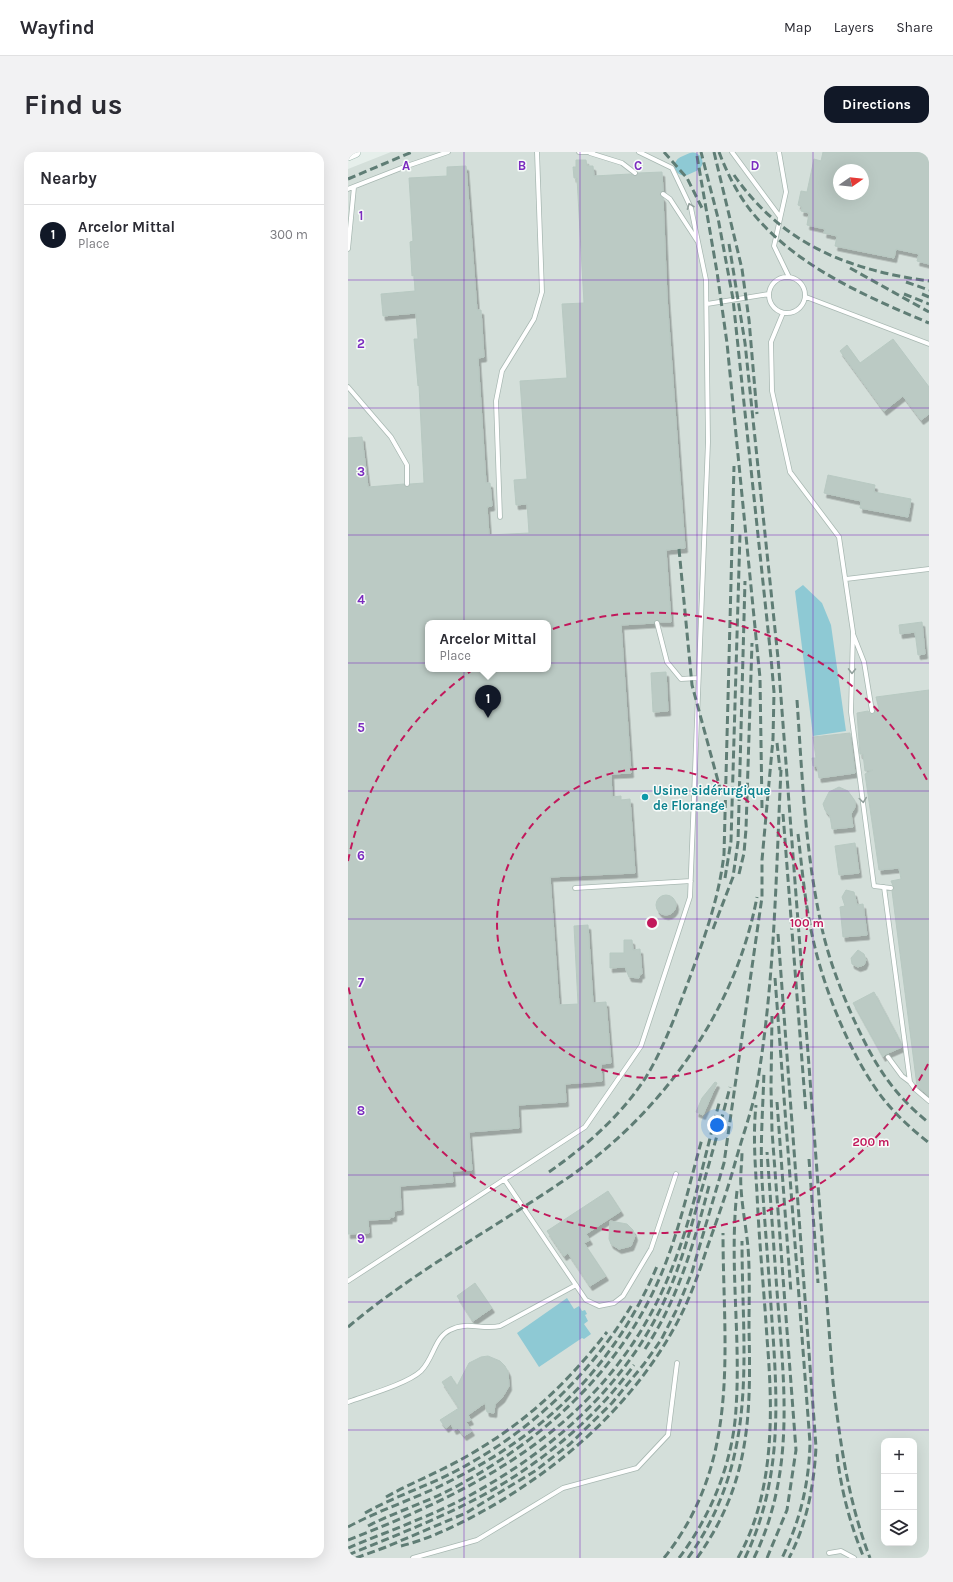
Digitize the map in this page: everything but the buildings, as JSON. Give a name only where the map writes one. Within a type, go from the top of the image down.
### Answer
[{"type":"main road","points":[[348,154],[355,152]]},
{"type":"lane","points":[[348,189],[424,159],[448,152]]},
{"type":"lane","points":[[500,517],[496,401],[502,371],[534,319],[542,292],[537,152]]},
{"type":"lane","points":[[579,152],[593,152]]},
{"type":"lane","points":[[590,152],[622,164],[635,174]]},
{"type":"lane","points":[[348,1281],[585,1127],[641,1046],[690,897],[708,442],[706,280],[692,208],[672,168],[639,152]]},
{"type":"lane","points":[[732,152],[780,217]]},
{"type":"lane","points":[[780,152],[786,192],[774,246],[789,277]]},
{"type":"lane","points":[[348,249],[354,187]]},
{"type":"lane","points":[[663,194],[670,199],[699,244]]},
{"type":"lane","points":[[789,277],[794,278],[803,286],[806,298],[804,303],[796,312],[783,313],[773,306],[769,294],[770,289],[778,280],[789,277]]},
{"type":"lane","points":[[707,304],[769,294]]},
{"type":"lane","points":[[806,298],[929,344]]},
{"type":"lane","points":[[783,313],[771,342],[772,391],[790,472],[839,537],[853,632],[851,712],[874,886],[891,888]]},
{"type":"lane","points":[[348,387],[391,437],[407,465],[407,484]]},
{"type":"lane","points":[[846,579],[929,569]]},
{"type":"lane","points":[[657,623],[667,662],[681,679],[698,678]]},
{"type":"lane","points":[[853,632],[864,662],[872,711]]},
{"type":"lane","points":[[575,888],[691,880]]},
{"type":"lane","points":[[884,887],[910,1082]]},
{"type":"lane","points":[[888,1057],[902,1076],[929,1101]]},
{"type":"lane","points":[[504,1179],[586,1300],[599,1306],[614,1303],[623,1296],[651,1249],[676,1174]]},
{"type":"lane","points":[[348,1402],[395,1385],[420,1372],[431,1359],[440,1336],[451,1329],[462,1326],[477,1325],[489,1329],[500,1326],[576,1285]]},
{"type":"lane","points":[[413,1558],[477,1540],[564,1488],[637,1468],[668,1436],[677,1363]]},
{"type":"lane","points":[[829,1553],[841,1551],[854,1558]]},
{"type":"shaded area","points":[[391,152],[929,152],[929,1558],[348,1558],[348,169]]},
{"type":"water","points":[[803,585],[822,603],[831,625],[846,731],[813,736],[795,591]]},
{"type":"water","points":[[567,1298],[574,1309],[579,1306],[582,1311],[585,1310],[587,1314],[585,1315],[588,1321],[584,1324],[591,1334],[584,1339],[582,1338],[539,1367],[517,1333]]},
{"type":"waterway","points":[[684,166],[693,162]]},
{"type":"railway","points":[[348,179],[412,152]]},
{"type":"railway","points":[[664,152],[687,178],[702,208]]},
{"type":"railway","points":[[356,1558],[466,1513],[535,1471],[570,1444],[612,1403],[644,1364],[661,1340],[677,1309],[692,1272],[724,1163],[762,897],[762,860],[773,739],[774,692],[733,299],[718,218],[701,152]]},
{"type":"railway","points":[[714,152],[742,269],[749,320],[757,414]]},
{"type":"railway","points":[[719,152],[733,183],[751,211],[788,248],[832,278],[880,302],[929,323]]},
{"type":"railway","points":[[697,156],[717,272],[727,343],[760,678],[762,808]]},
{"type":"railway","points":[[734,175],[753,199],[773,219],[795,236],[819,250],[844,261],[871,270],[929,281]]},
{"type":"railway","points":[[729,244],[745,343],[778,658],[833,1382],[842,1449],[850,1493],[862,1537],[870,1558]]},
{"type":"railway","points":[[850,268],[929,312]]},
{"type":"railway","points":[[906,282],[929,290]]},
{"type":"railway","points":[[904,294],[929,304]]},
{"type":"railway","points":[[922,294],[929,297]]},
{"type":"railway","points":[[549,1172],[576,1152],[602,1129],[626,1105],[646,1077],[665,1041],[711,917],[719,886],[724,854],[734,466]]},
{"type":"railway","points":[[725,878],[731,841],[740,533]]},
{"type":"railway","points":[[679,549],[692,685],[721,792]]},
{"type":"railway","points":[[713,929],[733,877],[738,842],[745,581]]},
{"type":"railway","points":[[739,874],[744,853],[746,829],[752,643]]},
{"type":"railway","points":[[797,700],[807,838],[820,919],[830,959],[855,1022],[877,1065],[905,1101],[929,1123]]},
{"type":"railway","points":[[777,743],[780,770]]},
{"type":"railway","points":[[401,1546],[439,1533],[487,1509],[525,1485],[574,1448],[619,1405],[638,1382],[657,1357],[688,1300],[725,1195],[755,1096],[764,1035],[772,960],[781,770]]},
{"type":"railway","points":[[783,814],[806,1113]]},
{"type":"railway","points":[[798,834],[810,926],[824,980],[841,1024],[861,1066],[885,1101],[906,1123],[929,1143]]},
{"type":"railway","points":[[348,1327],[402,1286],[572,1175],[606,1149],[637,1120],[665,1088],[691,1054],[713,1017],[732,979],[747,938],[757,897]]},
{"type":"railway","points":[[778,934],[816,1447],[811,1490],[805,1518],[801,1532],[789,1558]]},
{"type":"railway","points":[[775,978],[810,1443],[808,1473],[799,1516],[782,1558]]},
{"type":"railway","points":[[767,1558],[787,1510],[796,1450],[772,1131],[772,1016]]},
{"type":"railway","points":[[745,1558],[757,1529],[766,1500],[775,1442],[776,1382],[761,1166],[764,1071]]},
{"type":"railway","points":[[348,1548],[435,1512],[463,1499],[495,1481],[526,1461],[555,1438],[583,1414],[608,1387],[630,1359],[650,1328],[672,1283],[690,1231],[730,1087]]},
{"type":"railway","points":[[348,1540],[398,1520],[446,1498],[491,1473],[534,1445],[573,1413],[608,1376],[639,1334],[665,1285],[674,1263],[696,1194],[720,1100]]},
{"type":"railway","points":[[777,1102],[791,1293]]},
{"type":"railway","points":[[738,1558],[750,1533],[759,1506],[769,1451],[769,1366],[755,1160],[756,1105]]},
{"type":"railway","points":[[368,1526],[448,1491],[491,1466],[550,1423],[577,1398],[602,1371],[624,1342],[643,1311],[660,1277],[673,1243],[702,1139]]},
{"type":"railway","points":[[697,1558],[715,1530],[728,1503],[744,1448],[750,1361],[749,1267],[741,1187],[742,1151]]},
{"type":"railway","points":[[754,1558],[767,1527],[776,1496],[784,1433],[783,1369],[767,1152]]},
{"type":"railway","points":[[809,1159],[818,1283]]},
{"type":"railway","points":[[645,1349],[657,1330],[676,1291],[691,1250],[709,1186]]},
{"type":"railway","points":[[679,1558],[691,1542],[718,1488],[725,1468],[734,1429],[737,1382],[734,1273],[737,1191]]},
{"type":"railway","points":[[664,1558],[689,1521],[706,1482],[717,1443],[723,1402],[725,1361],[723,1233]]},
{"type":"railway","points":[[688,1558],[711,1520],[727,1482],[737,1444],[742,1405],[744,1366],[742,1241]]},
{"type":"railway","points":[[348,1527],[456,1478],[490,1459],[521,1438],[550,1415],[577,1390],[601,1362],[622,1332],[641,1299],[658,1264]]},
{"type":"railway","points":[[365,1513],[454,1472],[481,1457],[532,1421],[556,1400],[597,1355],[616,1330],[633,1303]]},
{"type":"railway","points":[[386,1497],[462,1459],[484,1446],[524,1418],[559,1387],[607,1332]]},
{"type":"railway","points":[[348,1555],[410,1530],[470,1502],[539,1460],[600,1406],[634,1365]]},
{"type":"railway","points":[[837,1454],[847,1507],[854,1532],[864,1558]]},
{"type":"place","name":"Arcelor Mittal","points":[[488,718]]},
{"type":"place","name":"Usine sidérurgique de Florange","points":[[645,797]]}]
